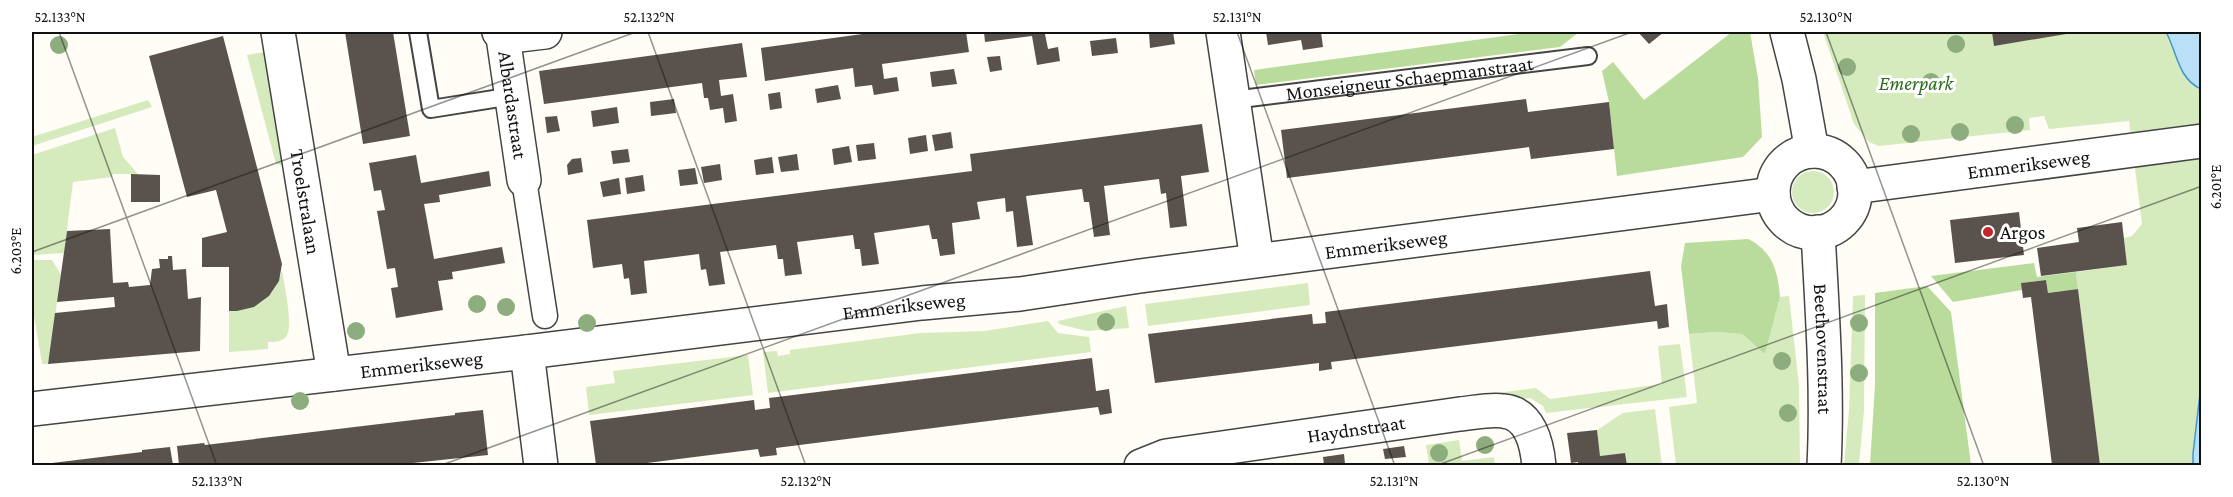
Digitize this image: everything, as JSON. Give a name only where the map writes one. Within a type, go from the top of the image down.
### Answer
[{"type":"street","name":"Troelstralaan","points":[[278,32],[334,374]]},
{"type":"street","points":[[501,34],[545,32]]},
{"type":"street","points":[[1223,32],[1257,260]]},
{"type":"street","points":[[1787,32],[1799,79],[1812,150]]},
{"type":"street","name":"Albardastraat","points":[[501,34],[524,180]]},
{"type":"street","name":"Emmerikseweg","points":[[1854,187],[2202,141]]},
{"type":"street","points":[[1812,150],[1825,152],[1842,162],[1848,170],[1854,187],[1853,203],[1845,217],[1833,227],[1818,232],[1802,231],[1786,222],[1776,208],[1773,194],[1776,176],[1785,162],[1794,156],[1812,150]]},
{"type":"street","points":[[524,180],[544,316]]},
{"type":"street","name":"Emmerikseweg","points":[[32,409],[527,352],[922,303],[1020,294],[1257,260],[1773,194]]},
{"type":"street","name":"Beethovenstraat","points":[[1818,232],[1825,353],[1824,465]]},
{"type":"street","points":[[527,352],[541,465]]},
{"type":"street","name":"Haydnstraat","points":[[1141,465],[1166,456],[1460,414],[1503,411],[1515,414],[1524,421],[1538,450],[1539,465]]},
{"type":"lane","points":[[418,32],[431,110],[512,96]]},
{"type":"lane","name":"Monseigneur Schaepmanstraat","points":[[1233,100],[1588,56]]},
{"type":"green space","points":[[1534,32],[1579,32],[1560,47],[1256,85],[1254,70]]},
{"type":"green space","points":[[1732,32],[1750,32],[1758,78],[1762,137],[1743,157],[1617,176],[1609,102],[1602,71],[1613,62],[1644,100]]},
{"type":"green space","name":"Emerpark","points":[[1823,32],[2201,32],[2201,465],[2100,465],[2076,272],[2127,265],[2124,238],[2132,236],[2142,224],[2129,121],[2049,129],[2044,116],[2029,118],[2030,130],[1879,146],[1869,142],[1854,124]]},
{"type":"green space","points":[[265,52],[284,166],[276,164],[247,55]]},
{"type":"green space","points":[[148,100],[152,107],[32,146],[32,137]]},
{"type":"green space","points":[[115,128],[123,157],[138,174],[113,174],[112,177],[73,182],[64,253],[32,255],[32,155]]},
{"type":"green space","points":[[1813,171],[1828,177],[1834,192],[1828,207],[1813,213],[1798,207],[1792,192],[1798,177]]},
{"type":"green space","points":[[1748,239],[1769,256],[1776,271],[1779,288],[1780,297],[1765,354],[1742,334],[1717,332],[1689,334],[1681,266],[1685,243]]},
{"type":"green space","points":[[32,260],[52,260],[61,275],[48,364],[42,364],[32,304]]},
{"type":"green space","points":[[2034,263],[2037,277],[2076,272],[2078,289],[2048,293],[2046,280],[2022,283],[2022,290],[1953,302],[1931,276]]},
{"type":"green space","points":[[282,270],[289,315],[286,337],[280,341],[268,342],[268,349],[229,352],[229,311],[248,308],[263,301],[275,288]]},
{"type":"green space","points":[[1308,283],[1310,305],[1148,326],[1145,304]]},
{"type":"green space","points":[[1927,286],[1951,312],[1971,465],[1870,465],[1875,385],[1875,293]]},
{"type":"green space","points":[[1865,295],[1864,411],[1859,465],[1844,465],[1849,410],[1853,296]]},
{"type":"green space","points":[[1789,296],[1799,386],[1800,465],[1676,465],[1669,407],[1697,403],[1689,334],[1717,332],[1742,334],[1765,354],[1780,297]]},
{"type":"green space","points":[[1126,306],[1129,328],[1087,331],[1059,324],[1058,321]]},
{"type":"green space","points":[[1048,321],[1058,333],[1089,337],[1091,352],[768,393],[763,352],[777,351],[778,356],[790,354],[790,350],[920,333],[985,331]]},
{"type":"green space","points":[[1680,344],[1687,397],[1546,413],[1543,406],[1530,398],[1449,408],[1447,400],[1449,399],[1536,388],[1550,399],[1662,384],[1658,346]]},
{"type":"green space","points":[[748,355],[753,395],[589,415],[586,387],[615,383],[613,371]]},
{"type":"green space","points":[[1655,409],[1662,465],[1627,465],[1625,453],[1600,456],[1597,430],[1623,413]]},
{"type":"green space","points":[[1459,440],[1462,461],[1494,457],[1495,465],[1429,465],[1426,445]]},
{"type":"water","points":[[2166,32],[2201,32],[2201,89],[2187,79]]},
{"type":"water","points":[[2201,385],[2201,465],[2193,465],[2193,454]]},
{"type":"building","points":[[345,32],[393,32],[410,136],[363,144]]},
{"type":"building","points":[[877,32],[966,32],[969,52],[882,64],[884,79],[897,77],[899,91],[874,95],[872,85],[855,87],[853,68],[765,81],[761,48]]},
{"type":"building","points":[[984,32],[1054,32],[1045,34],[1048,49],[1058,47],[1060,61],[1037,65],[1032,36],[985,42]]},
{"type":"building","points":[[1173,32],[1175,44],[1150,48],[1149,33]]},
{"type":"building","points":[[1266,32],[1321,32],[1323,47],[1303,50],[1301,40],[1268,45]]},
{"type":"building","points":[[1638,32],[1664,32],[1649,44]]},
{"type":"building","points":[[1992,32],[2072,32],[2072,33],[1994,46]]},
{"type":"building","points":[[223,36],[282,264],[279,281],[269,296],[254,307],[237,311],[229,311],[229,267],[202,267],[202,238],[227,232],[216,190],[187,197],[149,56]]},
{"type":"building","points":[[1116,38],[1118,53],[1092,56],[1090,41]]},
{"type":"building","points":[[742,43],[747,77],[719,80],[721,96],[733,94],[737,121],[725,123],[723,108],[710,110],[708,98],[704,98],[702,83],[544,104],[539,71]]},
{"type":"building","points":[[1000,56],[1002,70],[990,72],[987,57]]},
{"type":"building","points":[[954,69],[957,84],[932,87],[930,72]]},
{"type":"building","points":[[838,85],[841,99],[817,103],[815,89]]},
{"type":"building","points":[[780,92],[782,108],[770,110],[768,94]]},
{"type":"building","points":[[674,99],[676,113],[651,116],[650,102]]},
{"type":"building","points":[[1526,99],[1528,112],[1609,102],[1614,149],[1531,159],[1529,147],[1287,178],[1281,130]]},
{"type":"building","points":[[617,107],[619,123],[593,127],[591,111]]},
{"type":"building","points":[[557,116],[560,131],[547,133],[545,117]]},
{"type":"building","points":[[1202,124],[1209,172],[1181,176],[1187,226],[1170,228],[1166,193],[1161,194],[1159,179],[1104,186],[1110,235],[1094,237],[1089,202],[1084,202],[1082,189],[1026,196],[1033,245],[1017,247],[1013,211],[1006,212],[1005,198],[977,202],[980,219],[952,223],[955,254],[940,256],[937,239],[932,239],[929,225],[874,233],[879,264],[862,266],[860,249],[855,249],[853,235],[797,242],[802,274],[785,276],[783,259],[778,259],[776,245],[720,252],[725,284],[709,286],[706,269],[701,270],[699,254],[644,261],[647,293],[631,295],[629,278],[624,279],[622,264],[593,268],[587,220],[972,171],[970,154]]},
{"type":"building","points":[[951,132],[953,148],[935,151],[932,135]]},
{"type":"building","points":[[926,135],[928,151],[910,154],[908,138]]},
{"type":"building","points":[[874,143],[876,159],[858,161],[856,145]]},
{"type":"building","points":[[849,146],[852,162],[834,165],[832,149]]},
{"type":"building","points":[[628,149],[630,162],[613,164],[611,151]]},
{"type":"building","points":[[797,154],[799,170],[781,172],[778,157]]},
{"type":"building","points":[[416,155],[421,183],[489,171],[491,186],[439,195],[440,202],[424,204],[434,259],[502,247],[505,263],[452,272],[453,279],[438,281],[443,310],[396,318],[391,288],[398,287],[395,268],[387,269],[377,211],[385,210],[381,190],[374,191],[369,163]]},
{"type":"building","points":[[772,157],[774,173],[756,175],[754,160]]},
{"type":"building","points":[[581,158],[583,172],[568,175],[567,165],[572,159]]},
{"type":"building","points":[[720,164],[722,180],[704,183],[701,167]]},
{"type":"building","points":[[695,168],[698,184],[680,186],[678,170]]},
{"type":"building","points":[[131,174],[160,175],[160,202],[131,202]]},
{"type":"building","points":[[643,175],[645,191],[627,194],[625,178]]},
{"type":"building","points":[[619,178],[621,194],[603,197],[600,182]]},
{"type":"building","points":[[2019,212],[2024,255],[1955,263],[1950,220]]},
{"type":"building","points":[[2122,222],[2127,265],[2041,276],[2037,248],[2079,242],[2077,228]]},
{"type":"building","points":[[110,229],[113,283],[128,282],[129,287],[150,285],[152,269],[160,268],[159,259],[168,259],[168,256],[172,256],[173,270],[186,269],[188,299],[201,297],[200,351],[48,364],[55,313],[115,307],[114,297],[57,302],[67,231]]},
{"type":"building","points":[[1650,271],[1655,306],[1667,304],[1669,327],[1658,329],[1657,321],[1331,362],[1332,369],[1319,371],[1319,363],[1155,383],[1148,334],[1312,314],[1313,324],[1326,323],[1325,312]]},
{"type":"building","points":[[2046,280],[2048,293],[2078,289],[2100,465],[2052,465],[2031,297],[2023,298],[2021,283]]},
{"type":"building","points":[[1092,358],[1096,391],[1109,389],[1112,413],[1100,415],[1098,407],[776,448],[777,455],[760,457],[758,449],[631,465],[596,465],[590,421],[754,400],[755,410],[770,408],[769,398]]},
{"type":"building","points":[[483,410],[488,455],[394,465],[179,465],[177,446],[204,443],[205,445]]},
{"type":"building","points":[[1597,430],[1600,456],[1625,453],[1627,465],[1571,463],[1567,433]]},
{"type":"building","points":[[1404,446],[1406,457],[1385,459],[1383,449]]},
{"type":"building","points":[[170,447],[173,465],[44,465],[142,452],[142,450]]},
{"type":"building","points":[[1344,454],[1345,464],[1324,465],[1323,457]]},
{"type":"place","name":"Argos","points":[[1988,232]]}]
